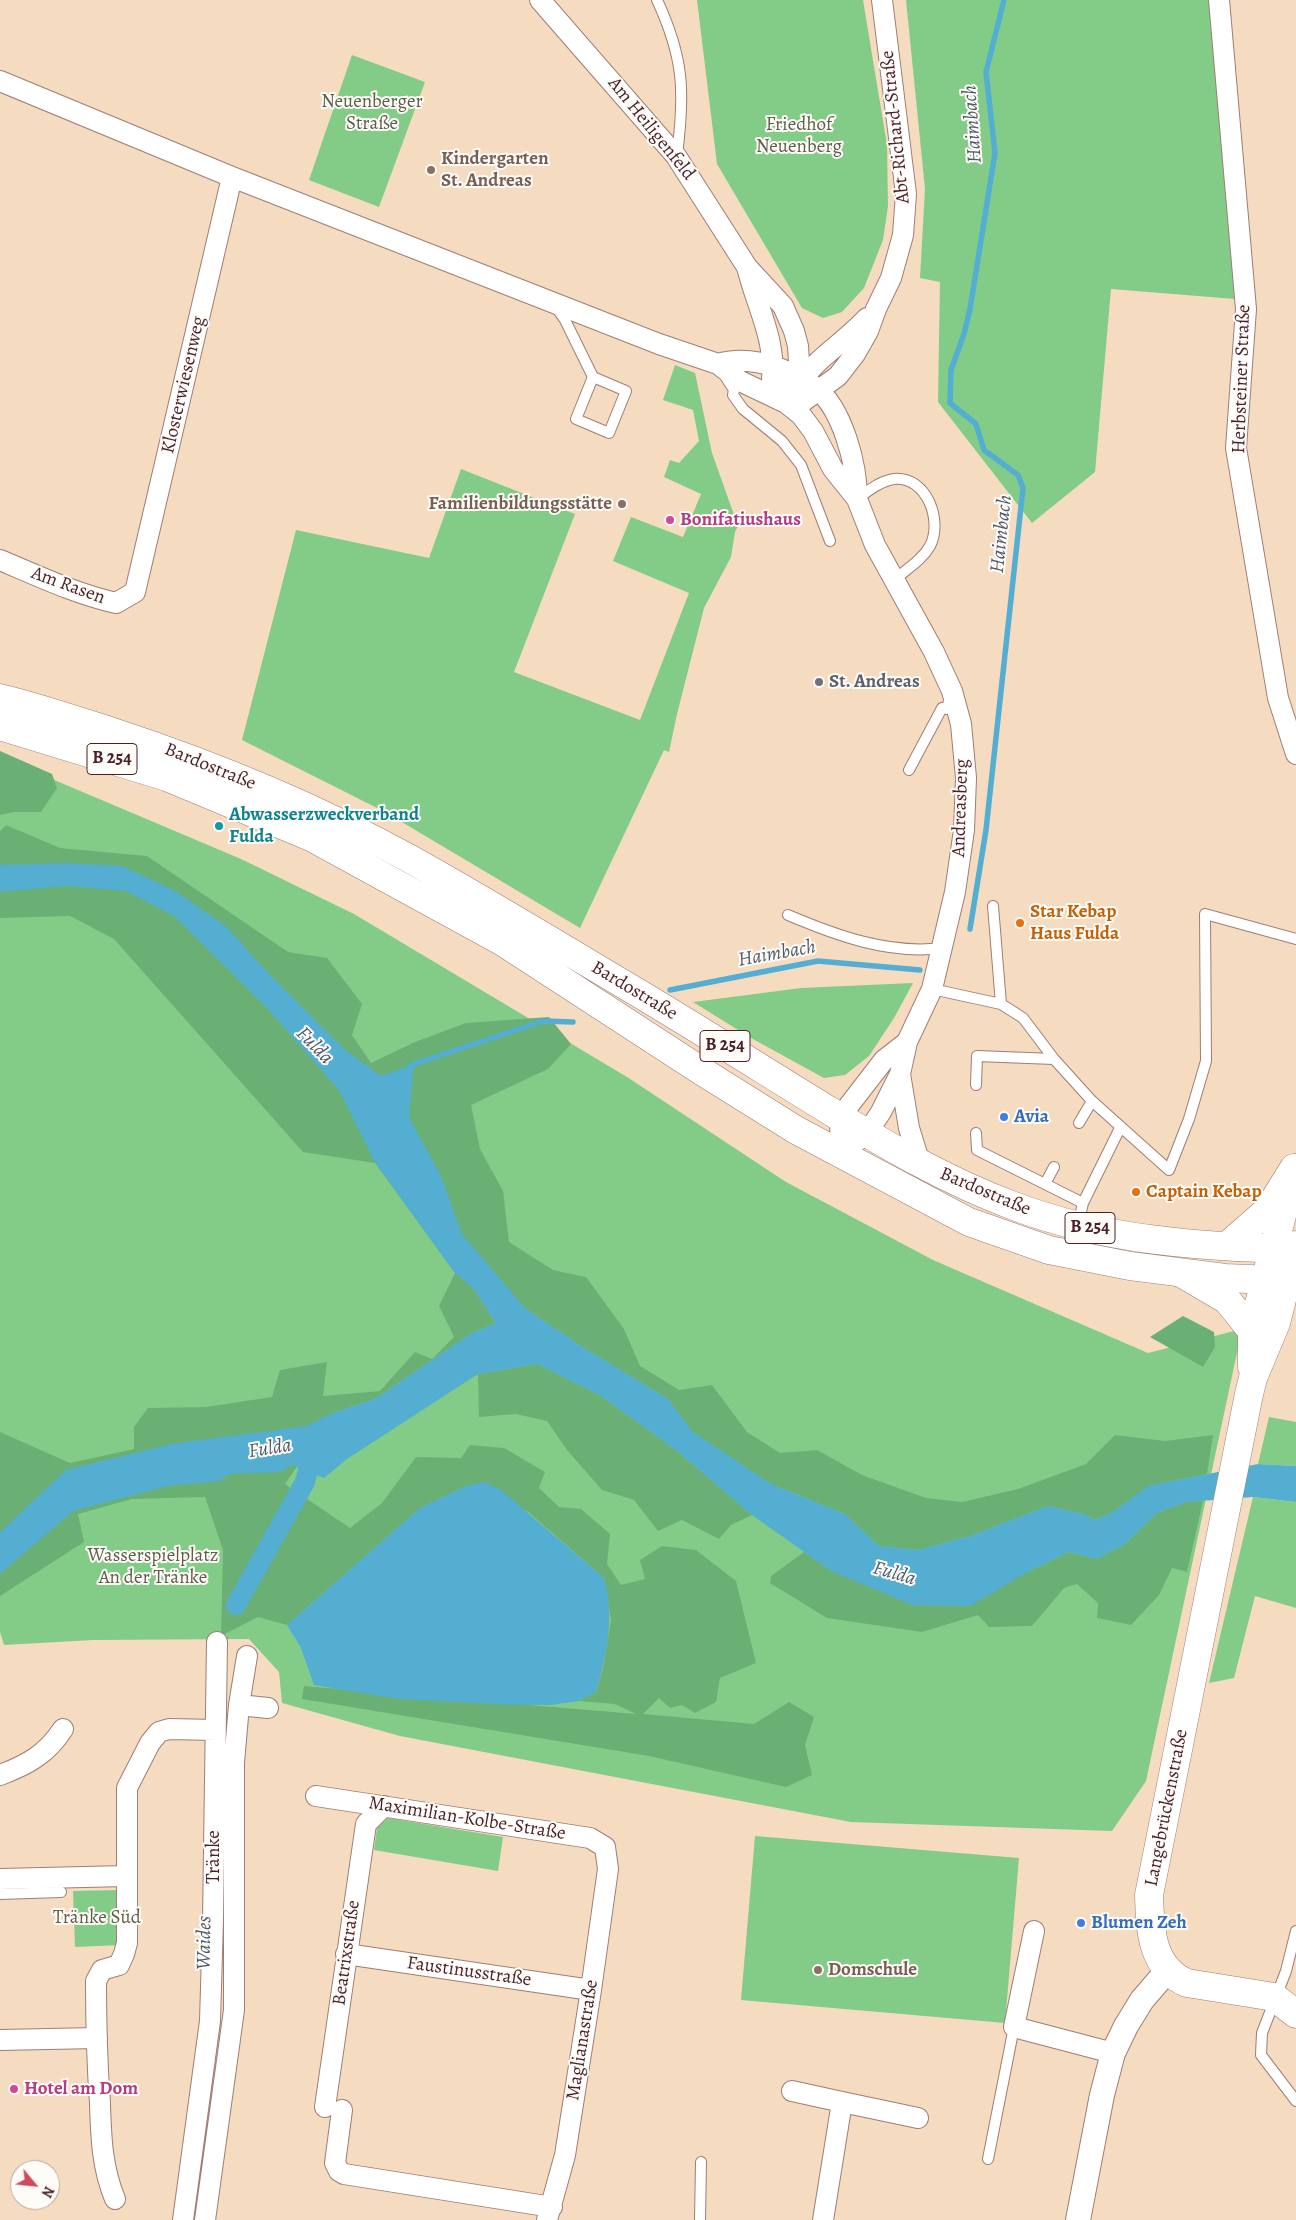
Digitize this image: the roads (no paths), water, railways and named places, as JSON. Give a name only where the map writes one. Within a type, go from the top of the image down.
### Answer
[{"type":"main road","name":"Bardostraße","points":[[0,698],[32,706],[176,752],[328,817],[412,860],[635,991],[920,1164],[1014,1206],[1080,1214],[1154,1240],[1227,1246],[1290,1248]]},
{"type":"main road","name":"Bardostraße","points":[[0,726],[167,777],[311,836],[503,942],[796,1130],[969,1222],[1017,1240],[1080,1257],[1181,1273],[1282,1281]]},
{"type":"main road","points":[[1227,1246],[1268,1210],[1295,1164]]},
{"type":"main road","points":[[1282,1281],[1290,1248],[1295,1164]]},
{"type":"main road","points":[[1181,1273],[1227,1300],[1252,1331]]},
{"type":"main road","name":"Langebrückenstraße","points":[[1251,1386],[1252,1331],[1282,1281]]},
{"type":"main road","name":"Langebrückenstraße","points":[[1167,1971],[1157,1953],[1150,1913],[1150,1895],[1203,1620],[1251,1386],[1276,1323],[1282,1281]]},
{"type":"main road","points":[[1167,1971],[1187,1983],[1274,1997],[1296,2014]]},
{"type":"street","name":"Am Heiligenfeld","points":[[540,0],[676,156],[747,267],[783,306],[798,346],[799,362],[799,377],[783,402]]},
{"type":"street","name":"Abt-Richard-Straße","points":[[783,402],[819,390],[838,376],[855,354],[868,331],[891,278],[903,235],[906,194],[882,0]]},
{"type":"street","name":"Herbsteiner Straße","points":[[1219,0],[1246,309],[1236,448],[1278,698],[1296,754]]},
{"type":"street","points":[[0,81],[232,178],[659,344],[718,364],[740,381],[783,402]]},
{"type":"street","name":"Klosterwiesenweg","points":[[135,592],[232,178]]},
{"type":"street","name":"Am Heiligenfeld","points":[[747,267],[753,293],[766,324],[773,366],[783,402]]},
{"type":"street","name":"Abt-Richard-Straße","points":[[799,377],[851,335],[876,310]]},
{"type":"street","points":[[718,364],[732,361],[747,361],[773,366],[799,377]]},
{"type":"street","name":"Andreasberg","points":[[799,377],[819,390],[835,412],[853,459],[857,478],[857,499]]},
{"type":"street","name":"Andreasberg","points":[[783,402],[809,425],[833,469],[857,499],[875,545],[934,652],[952,691],[961,724],[966,778],[962,839],[954,892],[932,989],[907,1042],[900,1074],[867,1133],[841,1154]]},
{"type":"street","name":"Am Rasen","points":[[0,560],[87,596],[116,603],[135,592]]},
{"type":"street","name":"Andreasberg","points":[[840,1117],[884,1060],[907,1042]]},
{"type":"street","name":"Andreasberg","points":[[900,1074],[909,1128],[920,1164]]},
{"type":"street","points":[[840,1117],[841,1154]]},
{"type":"street","name":"Tränke","points":[[183,2220],[210,2021],[218,1642]]},
{"type":"street","name":"Tränke","points":[[205,2220],[234,2010],[234,1763],[239,1705],[247,1656]]},
{"type":"street","points":[[239,1705],[268,1708]]},
{"type":"street","points":[[0,1775],[20,1768],[42,1755],[63,1729]]},
{"type":"street","points":[[115,2199],[106,2178],[103,2157],[96,1981],[102,1970],[119,1965],[127,1943],[127,1788],[150,1743],[160,1732],[168,1729],[215,1730]]},
{"type":"street","name":"Maximilian-Kolbe-Straße","points":[[316,1796],[590,1838],[605,1847],[608,1858]]},
{"type":"street","name":"Beatrixstraße","points":[[384,1806],[366,1824],[346,1954],[333,2109],[336,2168],[344,2174],[549,2213]]},
{"type":"street","name":"Maglianastraße","points":[[549,2213],[565,2156],[591,1990],[608,1858]]},
{"type":"street","points":[[0,1879],[126,1876]]},
{"type":"street","points":[[1034,1931],[1014,2027],[1113,2053]]},
{"type":"street","name":"Faustinusstraße","points":[[346,1954],[591,1990]]},
{"type":"street","points":[[1078,2220],[1104,2085],[1113,2053],[1126,2026],[1142,2000],[1167,1971]]},
{"type":"street","points":[[0,2040],[97,2038]]},
{"type":"street","points":[[792,2091],[918,2118]]},
{"type":"street","points":[[823,2220],[842,2102]]},
{"type":"lane","points":[[657,0],[670,30],[678,56],[682,79],[680,128],[676,156]]},
{"type":"lane","points":[[552,302],[565,320],[593,378],[626,391],[609,433],[576,419],[593,378]]},
{"type":"lane","points":[[718,364],[734,390],[733,395],[743,409],[782,441],[801,465],[830,541]]},
{"type":"lane","points":[[857,499],[879,483],[895,479],[912,484],[924,494],[932,509],[935,521],[931,543],[921,558],[894,580]]},
{"type":"lane","points":[[909,770],[942,708],[947,709],[952,691]]},
{"type":"lane","points":[[993,906],[1001,1004]]},
{"type":"lane","points":[[932,989],[1001,1004],[1023,1018],[1054,1059],[1092,1101],[1169,1170],[1189,1120],[1206,1061],[1205,914],[1296,939]]},
{"type":"lane","points":[[788,915],[826,931],[877,945],[931,949],[942,948]]},
{"type":"lane","points":[[976,1085],[977,1056],[1054,1059]]},
{"type":"lane","points":[[1079,1123],[1092,1101]]},
{"type":"lane","points":[[976,1133],[977,1150],[1045,1184],[1080,1214],[1120,1128]]},
{"type":"lane","points":[[1045,1184],[1054,1167]]},
{"type":"lane","points":[[0,1894],[60,1892]]},
{"type":"lane","points":[[1296,1931],[1286,1971],[1274,1997],[1262,2033],[1261,2055],[1296,2101]]},
{"type":"lane","points":[[988,2159],[1014,2027]]},
{"type":"lane","points":[[700,2162],[700,2220]]},
{"type":"water","name":"Fulda","points":[[65,863],[122,866],[175,891],[227,927],[267,972],[344,1049],[381,1076],[414,1064],[409,1117],[441,1176],[462,1234],[525,1308],[581,1346],[668,1399],[693,1432],[771,1484],[845,1514],[879,1546],[918,1550],[970,1536],[1048,1506],[1084,1514],[1095,1520],[1113,1512],[1148,1486],[1258,1464],[1296,1466],[1296,1502],[1253,1497],[1187,1502],[1157,1513],[1124,1545],[1096,1559],[1069,1552],[1026,1573],[970,1606],[912,1605],[831,1571],[752,1515],[677,1451],[601,1396],[537,1364],[478,1374],[347,1459],[324,1478],[291,1465],[280,1472],[229,1474],[221,1481],[168,1486],[73,1511],[0,1574],[0,1532],[66,1470],[171,1444],[306,1426],[333,1413],[375,1399],[470,1334],[496,1323],[473,1288],[455,1273],[375,1162],[339,1090],[265,1006],[174,916],[126,891],[67,886],[0,892],[0,865]]},
{"type":"water","points":[[484,1482],[501,1490],[604,1578],[609,1607],[609,1621],[606,1649],[596,1692],[579,1701],[551,1705],[517,1705],[399,1699],[314,1685],[301,1648],[287,1625],[420,1508],[466,1486]]},
{"type":"waterway","name":"Haimbach","points":[[970,929],[986,830],[1023,488],[1018,475],[984,450],[976,424],[950,403],[951,370],[964,334],[970,309],[995,153],[986,72],[1004,0]]},
{"type":"waterway","name":"Haimbach","points":[[670,990],[818,961],[920,970]]},
{"type":"waterway","name":"Haimbach","points":[[409,1068],[414,1064],[543,1021],[573,1022]]},
{"type":"waterway","points":[[236,1605],[305,1482],[314,1446]]},
{"type":"place","name":"Kindergarten St. Andreas","points":[[431,170]]},
{"type":"place","name":"Familienbildungsstätte","points":[[622,504]]},
{"type":"place","name":"Bonifatiushaus","points":[[670,520]]},
{"type":"place","name":"St. Andreas","points":[[819,682]]},
{"type":"place","name":"Abwasserzweckverband Fulda","points":[[219,826]]},
{"type":"place","name":"Star Kebap Haus Fulda","points":[[1020,923]]},
{"type":"place","name":"Avia","points":[[1004,1117]]},
{"type":"place","name":"Captain Kebap","points":[[1136,1192]]},
{"type":"place","name":"Blumen Zeh","points":[[1081,1923]]},
{"type":"place","name":"Domschule","points":[[818,1970]]},
{"type":"place","name":"Hotel am Dom","points":[[14,2089]]},
{"type":"park label","name":"Neuenberger Straße","points":[[372,113]]},
{"type":"park label","name":"Friedhof Neuenberg","points":[[799,136]]},
{"type":"park label","name":"Wasserspielplatz An der Tränke","points":[[153,1567]]},
{"type":"park label","name":"Tränke Süd","points":[[97,1918]]},
{"type":"water label","name":"Waides","points":[[205,1943]]}]
